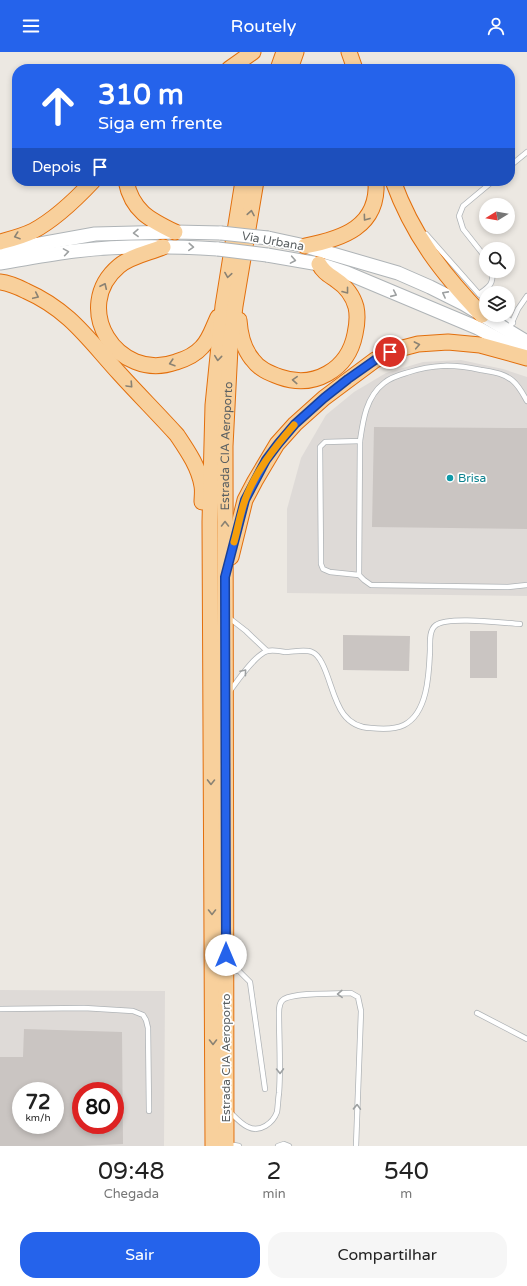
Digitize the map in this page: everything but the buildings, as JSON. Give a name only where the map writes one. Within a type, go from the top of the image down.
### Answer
[{"type":"highway","points":[[236,64],[253,52]]},
{"type":"highway","points":[[280,64],[284,52]]},
{"type":"highway","points":[[292,64],[296,52]]},
{"type":"highway","points":[[349,52],[353,64]]},
{"type":"highway","points":[[0,242],[33,231],[61,211],[88,186]]},
{"type":"highway","points":[[128,186],[131,196],[138,208],[153,222],[175,232]]},
{"type":"highway","name":"Estrada CIA Aeroporto","points":[[213,1146],[211,483],[214,405],[229,306],[242,186]]},
{"type":"highway","name":"Estrada CIA Aeroporto","points":[[232,1144],[226,1107],[225,446],[230,348],[229,306],[255,186]]},
{"type":"highway","points":[[304,246],[342,236],[366,220],[372,210],[376,198],[376,186]]},
{"type":"highway","points":[[396,186],[409,219],[433,258],[447,277],[479,312]]},
{"type":"highway","points":[[163,247],[132,258],[119,266],[106,281],[101,293],[99,314],[102,329],[107,339],[120,353],[138,363],[156,366],[164,366],[186,359],[203,346],[229,306]]},
{"type":"highway","points":[[229,306],[242,342],[252,359],[259,367],[269,374],[290,380],[308,380],[318,378],[329,373],[343,361],[354,341],[357,319],[356,307],[347,290],[338,281],[324,272],[319,264]]},
{"type":"highway","points":[[0,282],[15,286],[38,296],[68,316],[177,435],[187,450],[198,472],[202,486],[206,723],[212,757]]},
{"type":"highway","points":[[225,577],[245,500],[266,460],[295,424],[348,379],[375,360],[398,349],[434,342],[480,345],[527,358]]},
{"type":"main road","name":"Via Urbana","points":[[0,251],[95,234],[175,232],[221,233],[268,238],[304,246],[398,273],[430,286],[479,313]]},
{"type":"main road","name":"Via Urbana","points":[[0,263],[75,250],[119,247],[163,247],[218,249],[267,255],[319,264],[478,328],[527,355]]},
{"type":"main road","name":"Via Urbana","points":[[499,322],[511,327],[527,342]]},
{"type":"lane","points":[[515,162],[527,152]]},
{"type":"lane","points":[[479,249],[463,229],[458,216],[463,206],[487,186]]},
{"type":"lane","points":[[409,219],[420,228],[479,294]]},
{"type":"lane","points":[[511,327],[518,309],[527,296]]},
{"type":"lane","points":[[508,322],[511,327]]},
{"type":"lane","points":[[359,575],[360,440],[364,411],[374,394],[384,383],[394,377],[425,367],[441,365],[459,366],[496,372],[512,381],[527,401]]},
{"type":"lane","points":[[360,440],[325,442],[322,443],[320,447],[321,564],[323,569],[330,572],[359,575],[371,585],[508,588],[527,585]]},
{"type":"lane","points":[[226,616],[246,631],[267,651]]},
{"type":"lane","points":[[226,698],[248,667],[267,651],[310,651],[318,656],[323,665],[337,701],[346,718],[353,724],[360,727],[398,727],[415,717],[421,703],[429,674],[430,636],[436,625],[448,620],[520,624]]},
{"type":"lane","points":[[226,970],[239,972],[250,982],[265,1089]]},
{"type":"lane","points":[[226,1107],[248,1128],[254,1129],[265,1127],[273,1120],[277,1112],[280,1079],[279,1005],[283,999],[294,995],[351,993],[358,997],[361,1011],[356,1146]]},
{"type":"lane","points":[[0,1009],[84,1008],[134,1011],[143,1015],[148,1028],[149,1112]]},
{"type":"lane","points":[[477,1014],[527,1039]]},
{"type":"lane","points":[[278,1146],[284,1144],[289,1146]]},
{"type":"shaded area","points":[[461,360],[503,369],[527,377],[527,596],[287,593],[287,509],[301,458],[326,415],[354,392],[386,373],[423,362]]},
{"type":"shaded area","points":[[0,990],[165,991],[164,1146],[0,1146]]},
{"type":"slow traffic","points":[[234,542],[245,500],[255,480],[266,460],[294,425]]},
{"type":"place","name":"Brisa","points":[[450,478]]},
{"type":"route","points":[[226,955],[225,577],[245,500],[266,460],[295,424],[308,411],[348,379],[375,360],[390,352]]}]
